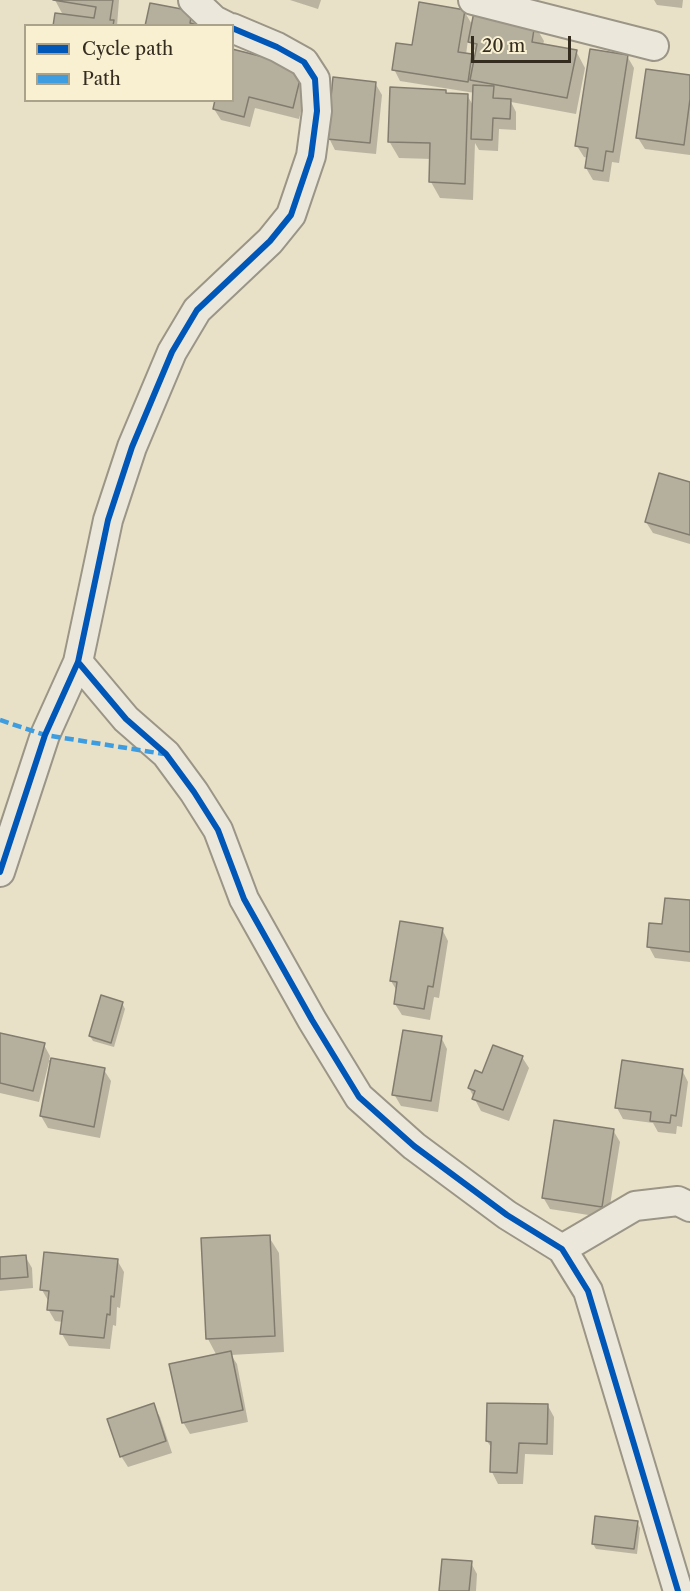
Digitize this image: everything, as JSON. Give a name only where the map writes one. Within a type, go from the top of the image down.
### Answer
[{"type":"street","points":[[193,0],[214,21],[221,24]]},
{"type":"street","points":[[473,0],[654,46]]},
{"type":"street","points":[[0,872],[45,735],[78,662],[108,520],[132,447],[171,352],[197,310],[270,241],[291,215],[311,156],[317,111],[315,79],[304,62],[277,47],[234,29]]},
{"type":"street","points":[[78,662],[126,719],[166,754],[194,792],[218,830],[244,899],[312,1020],[359,1097],[414,1146],[507,1215],[562,1249],[588,1291],[678,1591]]},
{"type":"street","points":[[562,1249],[635,1206],[678,1201],[690,1207]]},
{"type":"building","points":[[53,0],[113,0],[110,20],[114,20],[113,24],[53,24],[55,13],[94,18],[96,7]]},
{"type":"building","points":[[419,2],[465,10],[458,52],[472,54],[468,82],[392,70],[396,43],[412,45]]},
{"type":"building","points":[[150,3],[192,11],[190,23],[194,24],[145,24]]},
{"type":"building","points":[[474,12],[535,23],[532,42],[577,50],[567,98],[470,80],[477,44],[468,42]]},
{"type":"building","points":[[590,49],[628,55],[613,152],[606,151],[603,171],[585,168],[588,148],[575,146]]},
{"type":"building","points":[[234,50],[303,67],[293,108],[249,97],[244,117],[213,109],[215,102],[234,102]]},
{"type":"building","points":[[646,69],[690,75],[690,99],[684,145],[636,138]]},
{"type":"building","points":[[333,77],[376,82],[370,143],[327,139]]},
{"type":"building","points":[[473,85],[494,86],[493,98],[511,99],[510,119],[493,118],[492,140],[471,139]]},
{"type":"building","points":[[390,87],[446,90],[446,93],[468,94],[465,184],[429,182],[430,143],[388,142]]},
{"type":"building","points":[[659,473],[690,482],[690,535],[645,522]]},
{"type":"building","points":[[665,898],[690,900],[690,952],[647,947],[649,923],[662,924]]},
{"type":"building","points":[[400,921],[443,928],[433,987],[428,986],[424,1009],[394,1004],[397,982],[390,981]]},
{"type":"building","points":[[101,995],[123,1002],[111,1043],[89,1036]]},
{"type":"building","points":[[403,1030],[442,1036],[431,1101],[392,1095]]},
{"type":"building","points":[[0,1033],[45,1043],[33,1091],[0,1083]]},
{"type":"building","points":[[493,1045],[523,1056],[503,1110],[472,1099],[475,1091],[468,1088],[475,1070],[482,1073]]},
{"type":"building","points":[[51,1058],[105,1068],[94,1127],[40,1116]]},
{"type":"building","points":[[622,1060],[683,1069],[676,1116],[671,1115],[670,1123],[650,1121],[651,1112],[615,1108]]},
{"type":"building","points":[[554,1120],[614,1129],[602,1207],[542,1198]]},
{"type":"building","points":[[270,1235],[275,1336],[206,1339],[201,1238]]},
{"type":"building","points":[[44,1252],[118,1259],[114,1297],[111,1296],[110,1315],[107,1314],[104,1338],[60,1334],[63,1311],[47,1310],[49,1291],[40,1290]]},
{"type":"building","points":[[26,1255],[28,1277],[0,1279],[0,1257]]},
{"type":"building","points":[[231,1351],[243,1410],[182,1423],[169,1364]]},
{"type":"building","points":[[154,1403],[166,1441],[120,1457],[107,1419]]},
{"type":"building","points":[[487,1403],[548,1404],[547,1444],[519,1443],[517,1473],[490,1472],[491,1442],[486,1441]]},
{"type":"building","points":[[595,1516],[638,1521],[634,1549],[592,1544]]},
{"type":"building","points":[[442,1559],[472,1561],[469,1591],[439,1591]]},
{"type":"marked path","points":[[0,720],[45,735],[164,754]]},
{"type":"cycle path","points":[[0,872],[45,735],[78,662],[108,520],[132,447],[172,352],[197,310],[270,241],[291,215],[311,156],[317,111],[315,79],[304,62],[277,47],[234,29]]},
{"type":"cycle path","points":[[78,662],[126,719],[166,754],[194,792],[218,830],[244,899],[312,1020],[359,1097],[414,1146],[507,1215],[562,1249],[588,1291],[678,1591]]}]
